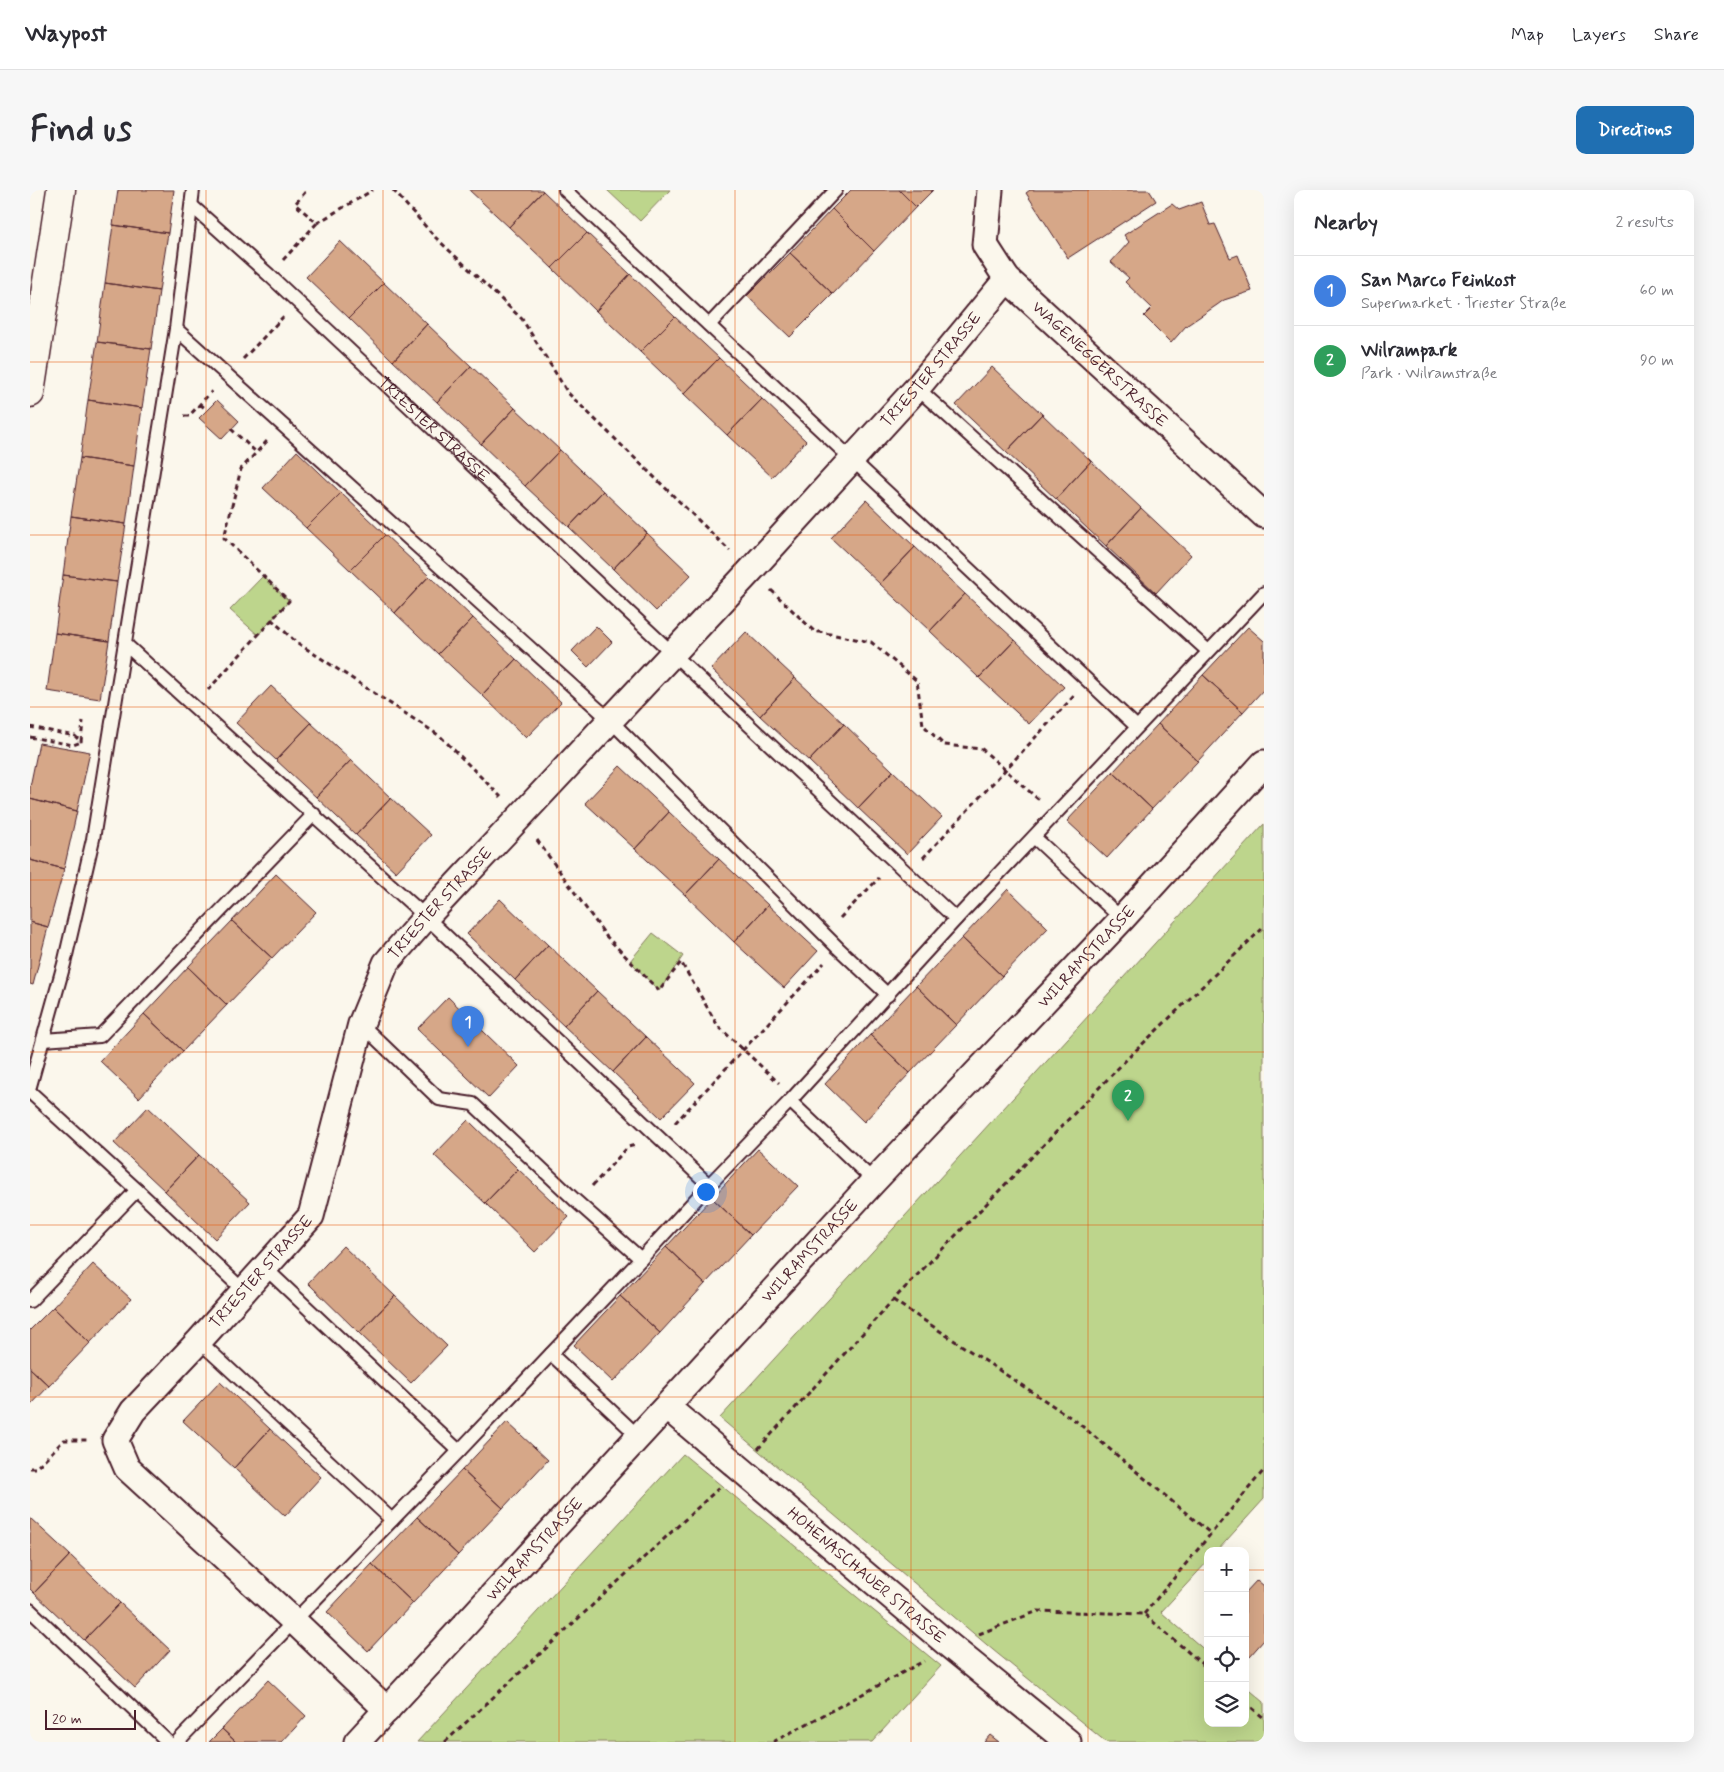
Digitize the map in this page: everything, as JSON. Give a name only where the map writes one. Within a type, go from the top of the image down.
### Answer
[{"type":"main road","points":[[30,393],[61,190]]},
{"type":"street","name":"WAGENEGGERSTRASSE","points":[[990,190],[985,244],[1007,279],[1264,515]]},
{"type":"street","name":"TRIESTER STRASSE","points":[[115,1440],[133,1411],[200,1341],[312,1216],[360,1024],[386,963],[426,917],[750,571],[917,388],[1007,279]]},
{"type":"street","name":"WILRAMSTRASSE","points":[[357,1742],[874,1181],[1122,919],[1264,763]]},
{"type":"street","name":"HOHENASCHAUER STRASSE","points":[[667,1407],[935,1634],[1068,1742]]},
{"type":"street","points":[[115,1440],[127,1468],[296,1622],[387,1710]]},
{"type":"lane","points":[[30,1086],[64,964],[93,839],[176,329],[194,190]]},
{"type":"lane","points":[[565,190],[1137,727]]},
{"type":"lane","points":[[708,325],[836,190]]},
{"type":"lane","name":"TRIESTER STRASSE","points":[[192,206],[269,275],[672,653]]},
{"type":"lane","points":[[176,329],[610,720],[838,948],[888,995]]},
{"type":"lane","points":[[917,388],[1208,650]]},
{"type":"lane","points":[[177,1742],[296,1622],[641,1259],[888,995],[956,919],[1056,815],[1208,650],[1264,593]]},
{"type":"lane","points":[[125,644],[426,917],[709,1185]]},
{"type":"lane","points":[[672,653],[956,919]]},
{"type":"lane","points":[[43,1040],[100,1036],[314,814]]},
{"type":"lane","points":[[1034,837],[1122,919]]},
{"type":"lane","points":[[360,1024],[439,1099],[473,1104],[577,1202],[641,1259]]},
{"type":"lane","points":[[30,1092],[244,1291]]},
{"type":"lane","points":[[792,1098],[874,1181]]},
{"type":"lane","points":[[30,1301],[137,1190]]},
{"type":"lane","points":[[264,1268],[459,1451]]},
{"type":"lane","points":[[200,1341],[392,1520]]},
{"type":"lane","points":[[551,1354],[639,1437]]},
{"type":"lane","points":[[30,1610],[168,1742]]},
{"type":"path","points":[[308,190],[295,204],[317,223]]},
{"type":"path","points":[[269,275],[317,223],[373,190]]},
{"type":"path","points":[[392,190],[435,236],[522,318],[568,393],[750,571]]},
{"type":"path","points":[[200,404],[207,410]]},
{"type":"path","points":[[194,706],[289,601],[224,538],[241,468],[282,424]]},
{"type":"path","points":[[231,429],[256,452]]},
{"type":"path","points":[[778,597],[814,631],[871,642],[917,681],[923,724],[944,745],[982,749],[1056,815]]},
{"type":"path","points":[[271,619],[296,642],[440,736],[520,816],[606,936],[658,992],[682,962],[718,1026],[792,1098]]},
{"type":"path","points":[[81,742],[83,721]]},
{"type":"path","points":[[30,727],[75,736],[81,742]]},
{"type":"path","points":[[30,737],[73,744],[81,742]]},
{"type":"path","points":[[445,1742],[740,1470],[893,1300],[1128,1058],[1264,928]]},
{"type":"path","points":[[893,1300],[1076,1421],[1210,1533]]},
{"type":"path","points":[[30,1468],[36,1468],[64,1440],[115,1440]]},
{"type":"path","points":[[1144,1614],[1264,1470]]},
{"type":"path","points":[[1249,1705],[1264,1718]]},
{"type":"green space","points":[[607,190],[670,190],[640,221]]},
{"type":"green space","points":[[263,576],[289,601],[258,635],[230,610]]},
{"type":"green space","points":[[1264,824],[1264,1499],[1221,1547],[1204,1547],[1204,1565],[1161,1612],[1204,1650],[1204,1727],[1249,1727],[1249,1689],[1264,1702],[1264,1742],[1106,1742],[993,1650],[720,1418]]},
{"type":"green space","points":[[653,933],[683,956],[659,991],[630,961]]},
{"type":"green space","points":[[683,1454],[941,1666],[872,1742],[417,1742]]},
{"type":"building","points":[[118,190],[174,190],[168,233],[113,225]]},
{"type":"building","points":[[469,190],[542,190],[543,191],[509,227]]},
{"type":"building","points":[[851,190],[899,190],[916,207],[874,251],[832,209]]},
{"type":"building","points":[[899,190],[933,190],[916,207]]},
{"type":"building","points":[[1030,190],[1149,190],[1156,201],[1068,258],[1026,193]]},
{"type":"building","points":[[543,191],[587,233],[552,268],[509,227]]},
{"type":"building","points":[[1201,202],[1210,225],[1215,224],[1230,258],[1238,255],[1252,291],[1224,300],[1186,326],[1171,343],[1144,316],[1152,308],[1125,282],[1129,278],[1111,262],[1129,242],[1124,235],[1172,204],[1179,210]]},
{"type":"building","points":[[832,209],[874,251],[833,294],[790,253]]},
{"type":"building","points":[[113,225],[168,233],[159,291],[105,283]]},
{"type":"building","points":[[587,233],[630,274],[596,311],[552,268]]},
{"type":"building","points":[[340,241],[384,283],[349,318],[306,277]]},
{"type":"building","points":[[790,253],[833,294],[790,337],[747,296]]},
{"type":"building","points":[[630,274],[675,317],[640,352],[596,311]]},
{"type":"building","points":[[105,283],[159,291],[151,349],[97,342]]},
{"type":"building","points":[[384,283],[427,324],[393,361],[349,318]]},
{"type":"building","points":[[675,317],[719,358],[684,394],[640,352]]},
{"type":"building","points":[[427,324],[471,366],[437,402],[393,361]]},
{"type":"building","points":[[97,342],[151,349],[142,408],[88,400]]},
{"type":"building","points":[[719,358],[762,399],[727,435],[684,394]]},
{"type":"building","points":[[471,366],[515,408],[481,444],[437,402]]},
{"type":"building","points":[[992,367],[1042,414],[1006,452],[956,405]]},
{"type":"building","points":[[762,399],[806,441],[772,477],[727,435]]},
{"type":"building","points":[[88,400],[142,408],[134,466],[80,458]]},
{"type":"building","points":[[217,400],[239,421],[222,439],[199,418]]},
{"type":"building","points":[[515,408],[560,450],[525,486],[481,444]]},
{"type":"building","points":[[1042,414],[1091,461],[1056,499],[1006,452]]},
{"type":"building","points":[[560,450],[603,491],[569,527],[525,486]]},
{"type":"building","points":[[297,451],[341,493],[306,528],[263,488]]},
{"type":"building","points":[[80,458],[134,466],[126,524],[71,516]]},
{"type":"building","points":[[1091,461],[1141,508],[1106,546],[1056,499]]},
{"type":"building","points":[[603,491],[647,533],[613,569],[569,527]]},
{"type":"building","points":[[341,493],[385,535],[350,570],[306,528]]},
{"type":"building","points":[[866,500],[915,547],[880,584],[831,538]]},
{"type":"building","points":[[1141,508],[1191,555],[1156,593],[1106,546]]},
{"type":"building","points":[[71,516],[126,524],[117,582],[63,575]]},
{"type":"building","points":[[647,533],[691,575],[656,611],[613,569]]},
{"type":"building","points":[[385,535],[429,576],[395,613],[350,570]]},
{"type":"building","points":[[915,547],[965,594],[930,631],[880,584]]},
{"type":"building","points":[[63,575],[117,582],[109,641],[55,633]]},
{"type":"building","points":[[429,576],[473,618],[438,654],[395,613]]},
{"type":"building","points":[[965,594],[1015,640],[979,678],[930,631]]},
{"type":"building","points":[[473,618],[516,659],[482,695],[438,654]]},
{"type":"building","points":[[596,626],[612,642],[588,667],[572,651]]},
{"type":"building","points":[[1248,627],[1264,641],[1264,689],[1243,712],[1203,675]]},
{"type":"building","points":[[746,632],[795,678],[760,716],[711,669]]},
{"type":"building","points":[[55,633],[109,641],[100,699],[47,691]]},
{"type":"building","points":[[1015,640],[1064,687],[1029,724],[979,678]]},
{"type":"building","points":[[516,659],[561,702],[526,738],[482,695]]},
{"type":"building","points":[[1203,675],[1243,712],[1198,761],[1158,724]]},
{"type":"building","points":[[795,678],[844,724],[809,761],[760,716]]},
{"type":"building","points":[[271,686],[311,723],[276,760],[236,723]]},
{"type":"building","points":[[311,723],[351,760],[316,797],[276,760]]},
{"type":"building","points":[[844,724],[893,771],[858,808],[809,761]]},
{"type":"building","points":[[1158,724],[1198,761],[1152,809],[1113,772]]},
{"type":"building","points":[[39,743],[90,752],[77,811],[30,799],[30,787]]},
{"type":"building","points":[[351,760],[391,798],[356,835],[316,797]]},
{"type":"building","points":[[620,766],[669,812],[635,849],[585,803]]},
{"type":"building","points":[[893,771],[942,817],[907,854],[858,808]]},
{"type":"building","points":[[1113,772],[1152,809],[1107,858],[1067,821]]},
{"type":"building","points":[[391,798],[431,835],[396,872],[356,835]]},
{"type":"building","points":[[30,799],[77,811],[64,869],[30,860]]},
{"type":"building","points":[[669,812],[719,859],[685,895],[635,849]]},
{"type":"building","points":[[719,859],[768,905],[734,942],[685,895]]},
{"type":"building","points":[[30,860],[64,869],[48,927],[30,922]]},
{"type":"building","points":[[276,874],[316,912],[272,958],[232,921]]},
{"type":"building","points":[[1008,889],[1048,928],[1002,976],[962,938]]},
{"type":"building","points":[[500,899],[548,945],[515,980],[467,934]]},
{"type":"building","points":[[768,905],[818,951],[784,988],[734,942]]},
{"type":"building","points":[[232,921],[272,958],[227,1005],[188,967]]},
{"type":"building","points":[[30,922],[48,927],[33,985],[30,984]]},
{"type":"building","points":[[962,938],[1002,976],[956,1025],[916,986]]},
{"type":"building","points":[[548,945],[597,991],[564,1026],[515,980]]},
{"type":"building","points":[[188,967],[227,1005],[183,1051],[144,1014]]},
{"type":"building","points":[[916,986],[956,1025],[910,1073],[870,1035]]},
{"type":"building","points":[[597,991],[646,1037],[613,1072],[564,1026]]},
{"type":"building","points":[[448,997],[519,1066],[489,1098],[417,1029]]},
{"type":"building","points":[[144,1014],[183,1051],[139,1098],[100,1061]]},
{"type":"building","points":[[870,1035],[910,1073],[864,1122],[825,1084]]},
{"type":"building","points":[[646,1037],[695,1083],[661,1118],[613,1072]]},
{"type":"building","points":[[148,1107],[199,1155],[165,1191],[114,1143]]},
{"type":"building","points":[[468,1120],[518,1169],[485,1203],[434,1155]]},
{"type":"building","points":[[758,1149],[798,1186],[751,1235],[712,1198]]},
{"type":"building","points":[[199,1155],[250,1202],[215,1239],[165,1191]]},
{"type":"building","points":[[518,1169],[569,1217],[535,1252],[485,1203]]},
{"type":"building","points":[[712,1198],[751,1235],[705,1284],[666,1247]]},
{"type":"building","points":[[343,1246],[395,1296],[359,1333],[308,1283]]},
{"type":"building","points":[[666,1247],[705,1284],[660,1333],[620,1296]]},
{"type":"building","points":[[93,1264],[131,1299],[90,1343],[53,1307]]},
{"type":"building","points":[[395,1296],[447,1346],[411,1383],[359,1333]]},
{"type":"building","points":[[620,1296],[660,1333],[613,1382],[574,1345]]},
{"type":"building","points":[[53,1307],[90,1343],[49,1386],[30,1368],[30,1330]]},
{"type":"building","points":[[30,1368],[49,1386],[30,1406]]},
{"type":"building","points":[[220,1382],[270,1429],[234,1468],[183,1421]]},
{"type":"building","points":[[507,1422],[548,1460],[503,1508],[462,1470]]},
{"type":"building","points":[[270,1429],[321,1477],[285,1516],[234,1468]]},
{"type":"building","points":[[462,1470],[503,1508],[458,1555],[417,1517]]},
{"type":"building","points":[[417,1517],[458,1555],[413,1603],[372,1564]]},
{"type":"building","points":[[30,1518],[70,1555],[34,1593],[30,1589]]},
{"type":"building","points":[[70,1555],[120,1603],[84,1640],[34,1593]]},
{"type":"building","points":[[372,1564],[413,1603],[368,1651],[327,1612]]},
{"type":"building","points":[[1257,1580],[1264,1586],[1264,1640],[1250,1656],[1249,1655],[1249,1589]]},
{"type":"building","points":[[120,1603],[170,1650],[135,1688],[84,1640]]},
{"type":"building","points":[[268,1680],[306,1716],[282,1742],[236,1742],[222,1729]]},
{"type":"building","points":[[222,1729],[236,1742],[209,1742]]},
{"type":"building","points":[[990,1735],[999,1742],[984,1742]]},
{"type":"place","name":"San Marco Feinkost","points":[[468,1047]]},
{"type":"place","name":"Wilrampark","points":[[1128,1121]]}]
